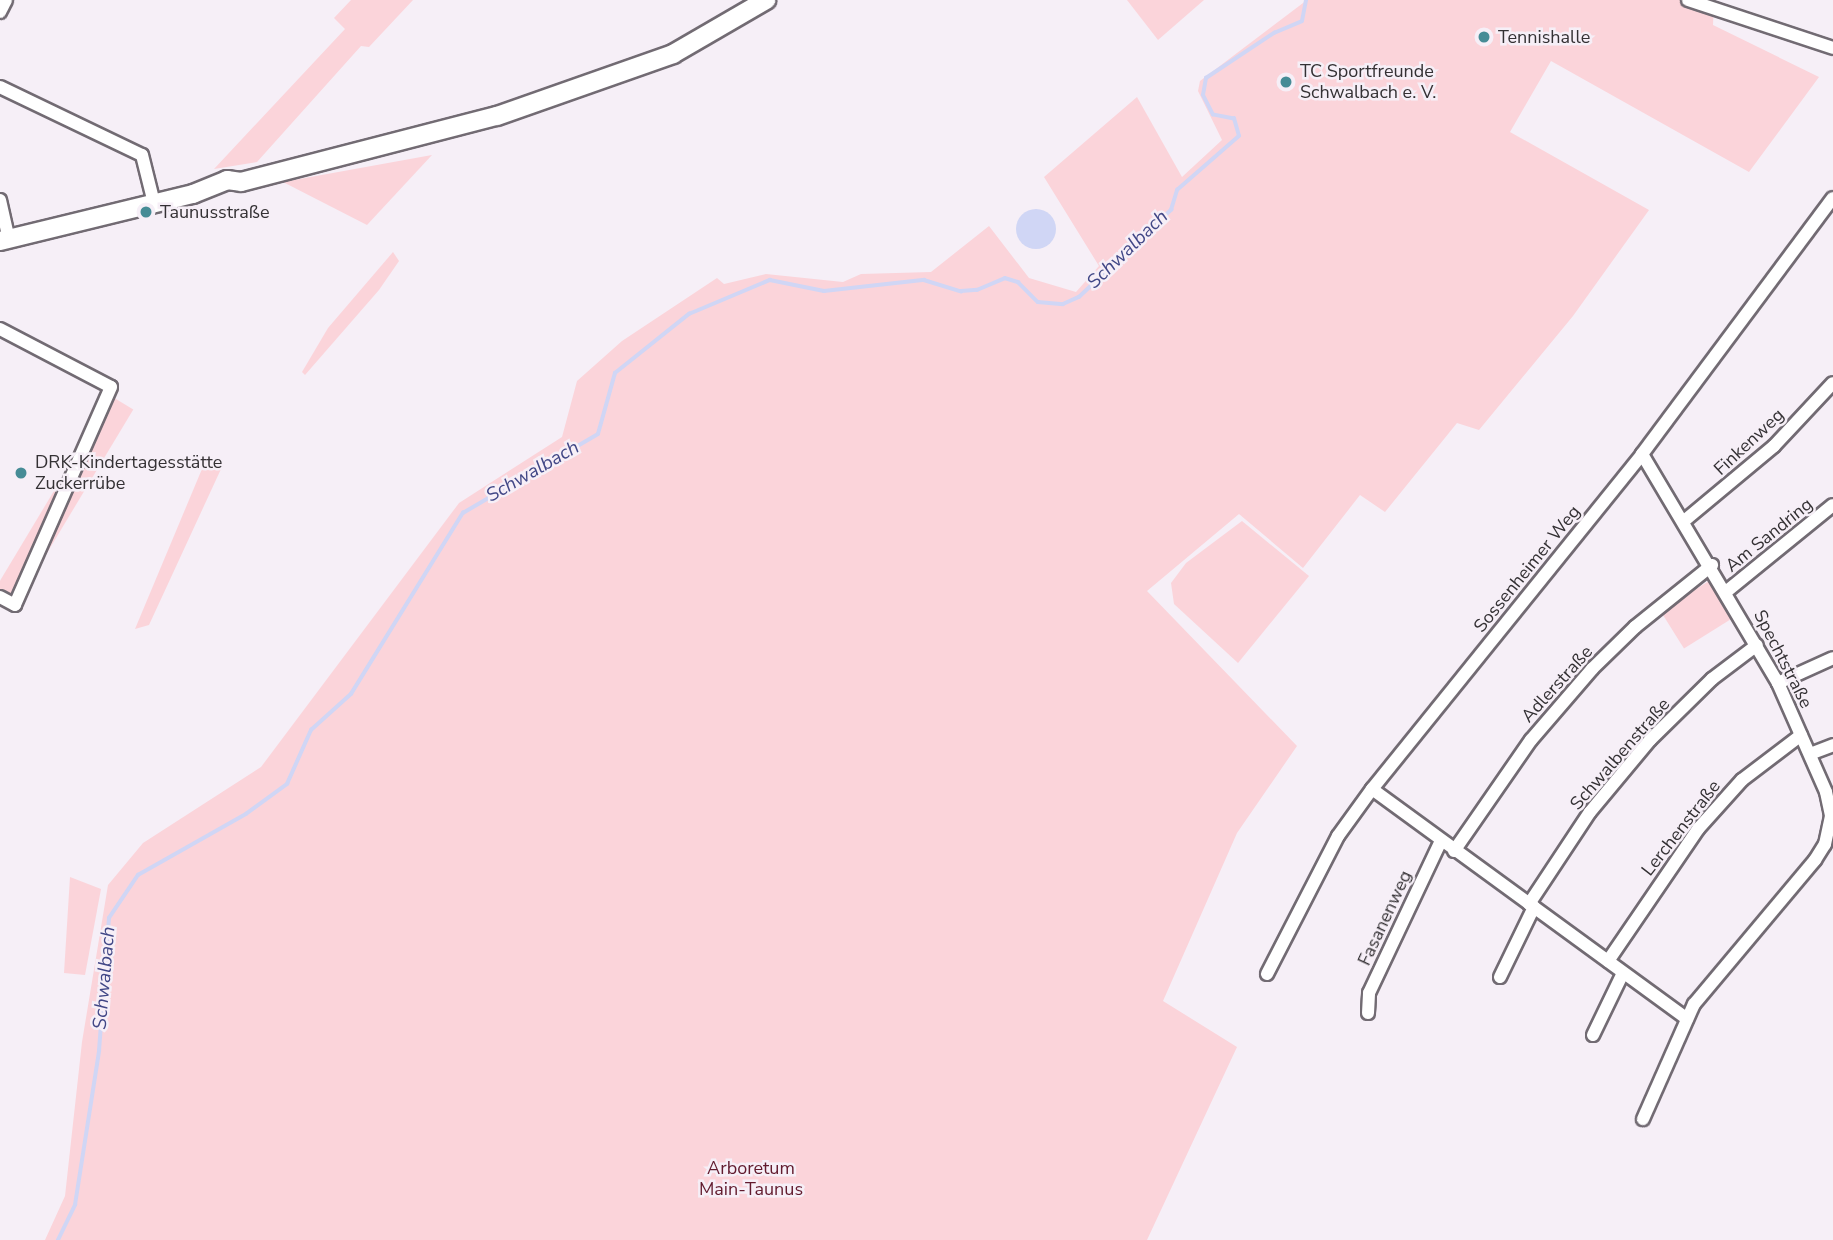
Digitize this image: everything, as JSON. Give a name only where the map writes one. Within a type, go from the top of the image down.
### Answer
[{"type":"street","points":[[0,12],[6,0]]},
{"type":"street","points":[[0,200],[4,241],[193,194],[227,180],[247,181],[497,116],[673,54],[766,0]]},
{"type":"street","points":[[1688,0],[1833,48]]},
{"type":"street","points":[[0,87],[142,155],[154,203]]},
{"type":"street","name":"Sossenheimer Weg","points":[[1267,974],[1338,836],[1372,789],[1642,454],[1833,198]]},
{"type":"street","points":[[0,329],[111,387],[15,605],[0,597]]},
{"type":"street","name":"Finkenweg","points":[[1684,521],[1743,475],[1833,383]]},
{"type":"street","name":"Spechtstraße","points":[[1642,454],[1712,565],[1778,683],[1829,802],[1825,844],[1700,994],[1687,1019]]},
{"type":"street","name":"Am Sandring","points":[[1727,591],[1833,506]]},
{"type":"street","name":"Adlerstraße","points":[[1454,851],[1531,740],[1592,669],[1635,627],[1712,565]]},
{"type":"street","name":"Schwalbenstraße","points":[[1532,906],[1590,812],[1650,740],[1712,679],[1757,645]]},
{"type":"street","points":[[1778,683],[1833,658]]},
{"type":"street","name":"Lerchenstraße","points":[[1608,961],[1699,830],[1742,780],[1801,735]]},
{"type":"street","points":[[1810,754],[1833,745]]},
{"type":"street","points":[[1372,789],[1687,1019],[1643,1119]]},
{"type":"street","name":"Fasanenweg","points":[[1368,1013],[1369,993],[1441,841]]},
{"type":"street","points":[[1500,977],[1532,906]]},
{"type":"street","points":[[1593,1035],[1623,973]]},
{"type":"green space","points":[[351,0],[413,0],[369,47],[361,46],[257,162],[214,169],[345,29],[334,18]]},
{"type":"green space","points":[[1127,0],[1204,0],[1158,40]]},
{"type":"green space","name":"Arboretum Main-Taunus","points":[[1307,0],[1714,0],[1713,25],[1819,77],[1749,172],[1551,61],[1510,132],[1649,210],[1573,316],[1479,430],[1457,423],[1385,512],[1360,495],[1303,568],[1239,514],[1147,591],[1297,746],[1237,833],[1163,1001],[1237,1047],[1147,1240],[45,1240],[65,1196],[82,1042],[108,885],[143,843],[261,767],[459,503],[562,437],[577,381],[622,341],[717,278],[724,284],[766,274],[843,282],[861,274],[931,272],[989,226],[1029,278],[1076,292],[1099,266],[1044,177],[1137,97],[1182,177],[1222,140],[1198,91],[1200,81]]},
{"type":"green space","points":[[432,155],[367,225],[283,182]]},
{"type":"green space","points":[[393,252],[399,261],[379,290],[305,375],[302,372],[328,328]]},
{"type":"green space","points":[[111,396],[133,409],[18,601],[0,589],[0,581]]},
{"type":"green space","points":[[207,457],[221,469],[149,625],[135,629]]},
{"type":"green space","points":[[1242,521],[1309,576],[1238,663],[1174,604],[1171,583],[1186,563]]},
{"type":"green space","points":[[1709,581],[1732,618],[1684,649],[1661,611]]},
{"type":"green space","points":[[70,877],[101,889],[85,975],[64,973]]},
{"type":"water","points":[[1036,209],[1044,210],[1050,215],[1055,221],[1055,237],[1050,243],[1044,248],[1036,249],[1028,248],[1022,243],[1017,237],[1016,229],[1017,221],[1022,215],[1028,210]]},
{"type":"waterway","name":"Schwalbach","points":[[58,1240],[75,1205],[99,1051],[109,918],[138,875],[246,814],[287,784],[311,730],[351,694],[463,513],[598,434],[615,373],[689,314],[770,280],[824,291],[924,280],[961,291],[977,290],[1005,278],[1018,282],[1038,302],[1063,304],[1079,297],[1171,210],[1177,190],[1239,136],[1234,119],[1213,115],[1203,95],[1206,78],[1274,33],[1302,21],[1306,0]]},
{"type":"place","name":"Tennishalle","points":[[1484,37]]},
{"type":"place","name":"TC Sportfreunde Schwalbach e. V.","points":[[1286,82]]},
{"type":"place","name":"Taunusstraße","points":[[146,212]]},
{"type":"place","name":"DRK-Kindertagesstätte Zuckerrübe","points":[[21,473]]}]
